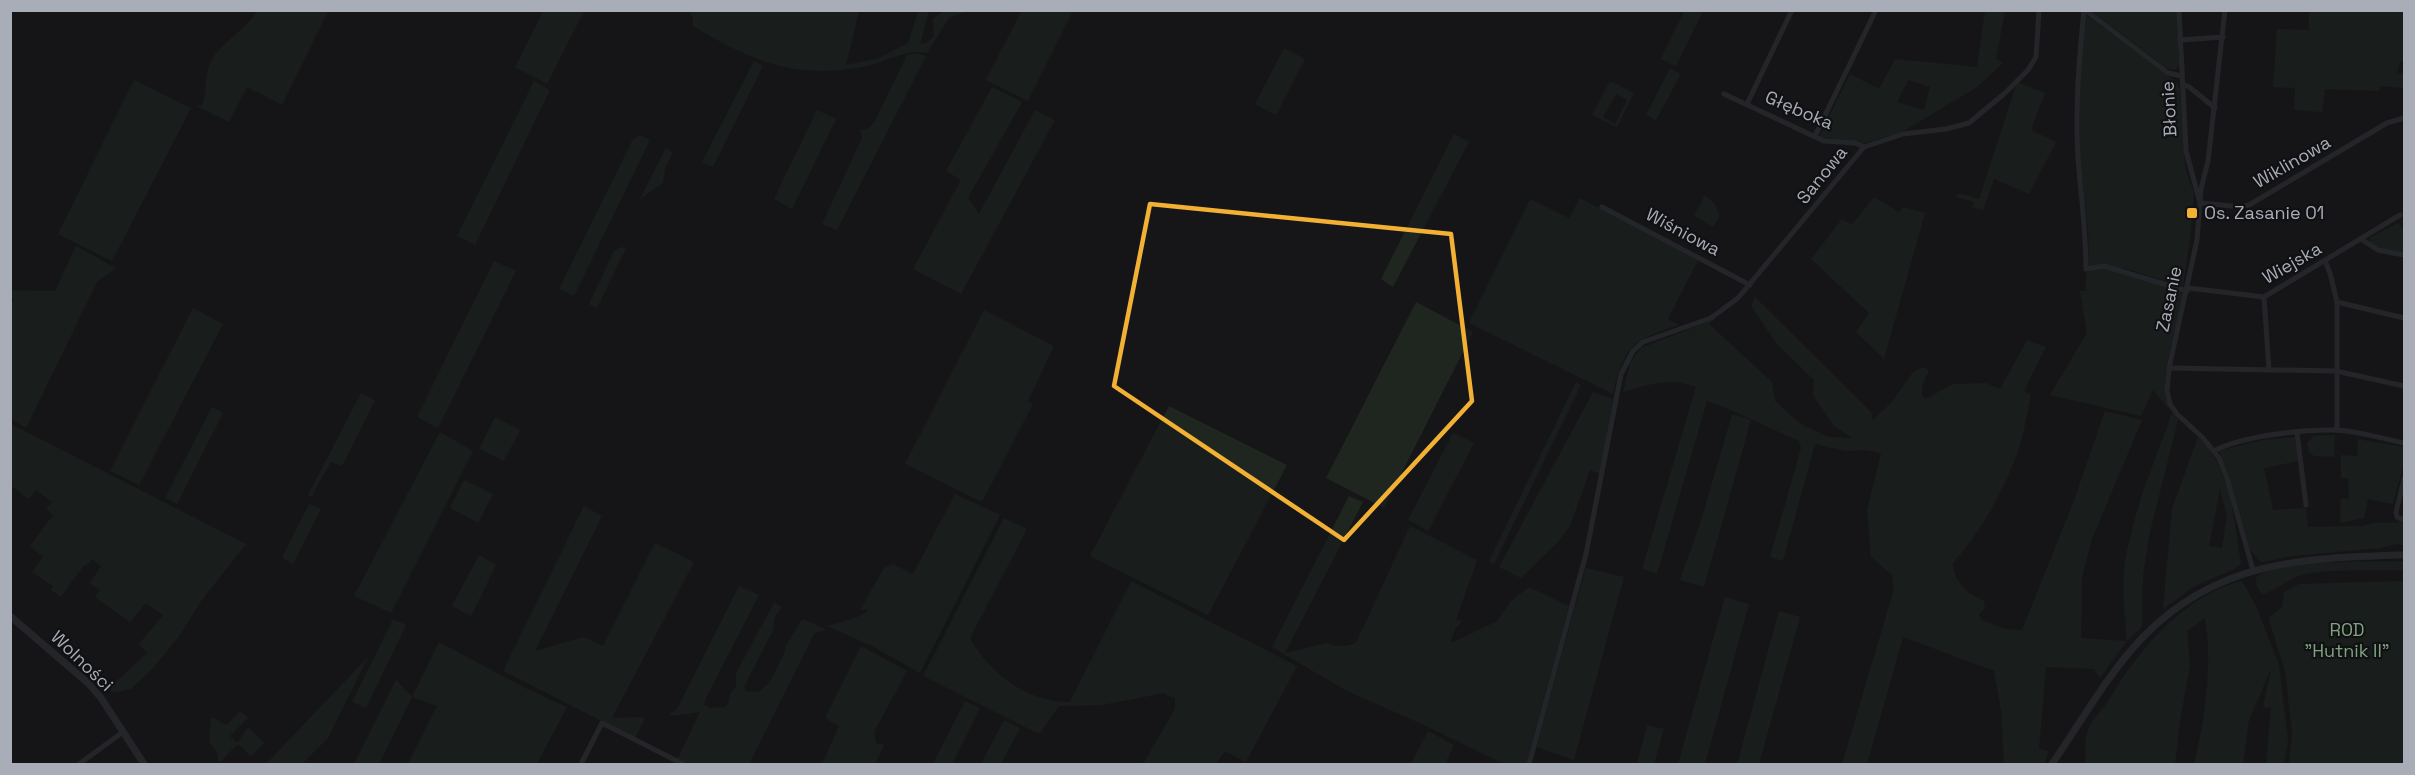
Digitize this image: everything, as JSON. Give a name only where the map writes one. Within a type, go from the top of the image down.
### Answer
[{"type":"street","points":[[1747,104],[1792,10]]},
{"type":"street","points":[[1815,136],[1876,10]]},
{"type":"street","name":"Sanowa","points":[[1528,765],[1586,554],[1621,374],[1628,358],[1637,346],[1651,338],[1721,312],[1750,285],[1864,147],[1903,134],[1959,126],[1976,117],[2019,81],[2033,64],[2037,51],[2039,10]]},
{"type":"street","points":[[2085,10],[2168,73],[2182,76]]},
{"type":"street","name":"Wiejska","points":[[2085,10],[2077,80],[2078,158],[2086,231],[2086,269],[2104,266],[2187,290],[2264,297],[2400,215]]},
{"type":"street","name":"Błonie","points":[[2179,10],[2188,164],[2201,203]]},
{"type":"street","name":"Zasanie","points":[[2224,10],[2215,108],[2198,240],[2169,368],[2167,391],[2173,409],[2214,451],[2227,478],[2253,570]]},
{"type":"street","points":[[2180,40],[2223,37]]},
{"type":"street","points":[[2182,85],[2188,86],[2215,108]]},
{"type":"street","name":"Głęboka","points":[[1724,94],[1824,141],[1855,143],[1864,147]]},
{"type":"street","name":"Wiklinowa","points":[[2201,203],[2241,207],[2249,205],[2393,120],[2404,118]]},
{"type":"street","name":"Wiśniowa","points":[[1602,207],[1750,285]]},
{"type":"street","points":[[2361,239],[2378,250],[2404,255]]},
{"type":"street","points":[[2325,261],[2337,302],[2337,430]]},
{"type":"street","points":[[2264,297],[2269,370]]},
{"type":"street","points":[[2337,302],[2404,318]]},
{"type":"street","points":[[2169,368],[2336,371],[2404,386]]},
{"type":"street","points":[[2214,451],[2244,441],[2337,430],[2404,443]]},
{"type":"street","points":[[2297,433],[2306,506]]},
{"type":"street","points":[[2403,520],[2397,517],[2396,508],[2404,478]]},
{"type":"street","points":[[2052,765],[2123,661],[2152,629],[2197,595],[2253,570],[2306,560],[2404,555]]},
{"type":"street","name":"Wolności","points":[[10,616],[88,683],[144,765]]},
{"type":"street","points":[[581,765],[602,723],[683,765]]},
{"type":"street","points":[[80,765],[123,732]]},
{"type":"highlighted area","points":[[1150,204],[1451,234],[1472,401],[1344,540],[1114,386]]},
{"type":"green space","points":[[1022,10],[1073,11],[1028,101],[986,80]]},
{"type":"green space","points":[[257,11],[328,11],[282,105],[247,87],[229,122],[196,106],[202,105],[212,59]]},
{"type":"green space","points":[[543,11],[584,11],[547,84],[515,67]]},
{"type":"green space","points":[[689,11],[859,11],[846,65],[879,58],[908,43],[918,11],[929,11],[920,44],[927,43],[934,36],[933,18],[945,11],[967,11],[949,18],[927,53],[911,52],[866,66],[818,71],[775,65],[735,49],[693,26],[693,18]]},
{"type":"green space","points":[[1684,11],[1703,11],[1676,66],[1661,59]]},
{"type":"green space","points":[[1985,11],[2005,11],[1996,59],[2003,63],[1977,87],[1902,132],[1862,144],[1819,137],[1850,74],[1879,89],[1895,59],[1977,67]],"holes":[[[1908,80],[1930,87],[1924,110],[1897,102]]]},
{"type":"green space","points":[[2091,11],[2177,11],[2179,65],[2175,70],[2168,69]]},
{"type":"green space","points":[[2309,11],[2404,11],[2404,61],[2401,61],[2397,73],[2404,74],[2404,88],[2380,86],[2379,91],[2325,89],[2322,112],[2294,110],[2295,88],[2273,87],[2277,29],[2309,30]]},
{"type":"green space","points":[[2086,15],[2175,81],[2180,88],[2186,172],[2194,192],[2183,286],[2123,268],[2121,272],[2180,291],[2183,295],[2166,367],[2166,395],[2169,409],[2153,390],[2141,416],[2050,395],[2087,333],[2080,291],[2085,291],[2087,272],[2101,268],[2089,267],[2088,230],[2080,157],[2078,79]]},
{"type":"green space","points":[[1284,48],[1305,59],[1276,115],[1255,104]]},
{"type":"green space","points":[[915,53],[926,56],[837,230],[822,224],[862,138],[860,130],[869,128],[875,121],[907,55]]},
{"type":"green space","points":[[754,61],[763,66],[713,167],[702,162]]},
{"type":"green space","points":[[1670,68],[1681,74],[1656,120],[1646,115]]},
{"type":"green space","points":[[134,80],[191,108],[112,261],[58,234]]},
{"type":"green space","points":[[534,81],[550,90],[475,245],[457,236]]},
{"type":"green space","points":[[1610,81],[1634,93],[1617,127],[1592,115]],"holes":[[[1616,94],[1627,100],[1615,124],[1603,117]]]},
{"type":"green space","points":[[2017,82],[2045,93],[2031,130],[2056,142],[2029,194],[1994,179],[1983,210],[1972,207],[1974,202],[1956,197],[1958,193],[1979,199]]},
{"type":"green space","points":[[992,87],[1022,102],[968,198],[979,214],[1035,110],[1055,120],[961,294],[913,269],[961,180],[946,171]]},
{"type":"green space","points":[[817,110],[836,119],[792,209],[774,199]]},
{"type":"green space","points":[[1454,134],[1469,142],[1393,287],[1381,279]]},
{"type":"green space","points":[[639,135],[650,140],[574,296],[559,289],[632,141]]},
{"type":"green space","points":[[666,148],[673,152],[665,169],[663,183],[640,199]]},
{"type":"green space","points":[[1705,195],[1714,203],[1720,216],[1713,227],[1694,216]]},
{"type":"green space","points":[[1874,197],[1899,212],[1904,207],[1925,213],[1884,359],[1856,332],[1869,313],[1811,259],[1842,219],[1852,225]]},
{"type":"green space","points":[[1580,198],[1698,260],[1668,319],[1678,325],[1650,336],[1632,347],[1621,365],[1613,394],[1469,323],[1530,199],[1569,218]]},
{"type":"green space","points":[[2398,223],[2404,230],[2404,254],[2386,251],[2370,243],[2369,238]]},
{"type":"green space","points":[[76,246],[116,268],[97,282],[26,428],[11,419],[10,306],[14,298],[11,298],[11,290],[55,291]]},
{"type":"green space","points":[[622,247],[626,248],[597,308],[589,304],[614,251]]},
{"type":"green space","points":[[494,261],[516,271],[438,428],[417,417]]},
{"type":"green space","points":[[1755,297],[1871,412],[1873,420],[1891,403],[1913,372],[1923,367],[1929,370],[1922,386],[1922,395],[1925,399],[1954,384],[1986,383],[2000,389],[2027,340],[2046,347],[2024,391],[2031,395],[2015,460],[1983,523],[1953,563],[1956,576],[1962,586],[1972,595],[1984,601],[1985,608],[1979,614],[1982,620],[2005,629],[2022,630],[2073,503],[2105,411],[2142,420],[2092,539],[2082,577],[2081,638],[2127,641],[2100,678],[2094,669],[2046,667],[2039,748],[2049,752],[2044,764],[2004,764],[2001,710],[1994,671],[1903,637],[1867,764],[1842,764],[1894,589],[1892,575],[1871,557],[1867,510],[1881,453],[1864,450],[1846,451],[1815,444],[1783,561],[1770,557],[1801,448],[1799,441],[1707,401],[1657,574],[1642,569],[1696,387],[1668,382],[1623,392],[1630,363],[1641,348],[1715,319],[1709,324],[1772,382],[1775,401],[1801,424],[1828,437],[1852,438],[1834,426],[1813,395],[1814,380],[1777,344],[1751,306]]},
{"type":"green space","points":[[1416,302],[1473,332],[1384,508],[1326,478]]},
{"type":"green space","points":[[193,308],[223,324],[139,485],[110,471]]},
{"type":"green space","points":[[984,310],[1054,346],[1028,401],[1033,404],[982,502],[905,464]]},
{"type":"green space","points":[[1576,382],[1581,385],[1494,564],[1489,561]]},
{"type":"green space","points":[[1593,392],[1613,399],[1600,474],[1590,470],[1570,526],[1558,542],[1521,578],[1499,567]]},
{"type":"green space","points":[[361,393],[375,400],[342,466],[331,462],[312,497],[308,495]]},
{"type":"green space","points":[[1169,406],[1287,465],[1208,615],[1090,556]]},
{"type":"green space","points":[[212,407],[223,413],[177,504],[165,498]]},
{"type":"green space","points":[[2172,413],[2178,420],[2149,536],[2143,576],[2142,627],[2127,641],[2123,582],[2125,562],[2133,524]]},
{"type":"green space","points":[[1732,414],[1751,420],[1704,587],[1680,580],[1701,521]]},
{"type":"green space","points":[[495,417],[520,430],[504,461],[479,449]]},
{"type":"green space","points":[[11,424],[246,544],[201,601],[180,635],[153,668],[131,689],[114,693],[108,689],[147,653],[139,644],[163,615],[146,603],[130,622],[95,597],[100,590],[90,583],[101,566],[92,559],[86,566],[84,565],[61,597],[51,590],[53,586],[32,572],[43,557],[30,546],[53,515],[46,509],[52,502],[36,490],[28,499],[13,487],[11,488]]},
{"type":"green space","points":[[440,432],[473,451],[391,613],[354,596]]},
{"type":"green space","points":[[1453,433],[1474,443],[1428,531],[1408,520]]},
{"type":"green space","points":[[2335,435],[2334,457],[2314,456],[2309,452],[2307,443],[2314,436]]},
{"type":"green space","points":[[2198,437],[2218,464],[2225,480],[2230,496],[2241,564],[2193,587],[2163,609],[2172,509]],"holes":[[[2220,489],[2227,516],[2222,548],[2209,546]]]},
{"type":"green space","points":[[2295,437],[2299,461],[2264,468],[2273,510],[2306,508],[2308,527],[2363,526],[2374,523],[2404,522],[2404,545],[2291,556],[2263,562],[2258,560],[2250,549],[2228,473],[2219,451],[2263,440]]},
{"type":"green space","points":[[2358,439],[2404,447],[2404,463],[2393,504],[2368,499],[2364,518],[2340,523],[2341,499],[2349,498],[2348,478],[2341,478],[2341,455],[2357,456]]},
{"type":"green space","points":[[464,480],[493,494],[478,523],[450,508]]},
{"type":"green space","points":[[955,494],[1000,515],[920,673],[872,646],[827,626],[867,612],[867,609],[860,610],[884,568],[893,564],[913,574]]},
{"type":"green space","points":[[1349,496],[1363,502],[1285,653],[1327,643],[1342,646],[1356,643],[1410,526],[1477,560],[1456,620],[1462,621],[1455,629],[1451,642],[1497,621],[1511,601],[1529,587],[1569,606],[1526,764],[1504,764],[1345,690],[1272,647]]},
{"type":"green space","points":[[309,504],[321,509],[293,564],[282,558]]},
{"type":"green space","points":[[584,506],[602,516],[535,651],[583,637],[603,646],[655,543],[694,562],[612,718],[643,717],[644,720],[635,738],[503,671]]},
{"type":"green space","points":[[1004,518],[1027,529],[970,638],[988,663],[1011,684],[1025,691],[1054,701],[1070,702],[1131,581],[1297,666],[1246,762],[1225,751],[1216,764],[1143,764],[1175,709],[1175,698],[1165,693],[1102,705],[1059,706],[1039,734],[923,676]]},
{"type":"green space","points":[[479,555],[496,565],[471,616],[452,606]]},
{"type":"green space","points":[[2404,561],[2404,570],[2338,571],[2301,575],[2263,594],[2256,582],[2256,577],[2268,571],[2304,564]]},
{"type":"green space","points":[[1586,568],[1624,577],[1574,760],[1536,747]]},
{"type":"green space","points":[[2242,581],[2256,606],[2279,665],[2288,741],[2284,764],[2266,764],[2271,708],[2263,707],[2271,669],[2249,720],[2243,764],[2194,764],[2207,691],[2208,654],[2205,618],[2187,631],[2190,665],[2175,764],[2085,764],[2087,732],[2134,661],[2165,627],[2201,598]]},
{"type":"green space","name":"ROD \"Hutnik II\"","points":[[2404,581],[2404,764],[2289,764],[2292,732],[2285,671],[2269,620],[2269,617],[2282,607],[2284,592],[2299,584]]},
{"type":"green space","points":[[739,586],[759,595],[708,694],[704,704],[710,708],[725,707],[729,702],[730,693],[736,687],[736,673],[774,603],[782,607],[775,617],[773,630],[744,687],[746,691],[758,692],[769,683],[785,652],[785,647],[802,619],[826,629],[814,634],[749,764],[687,764],[677,760],[700,712],[671,716],[670,714],[677,709]]},
{"type":"green space","points":[[1725,597],[1749,604],[1705,764],[1678,764]]},
{"type":"green space","points":[[1779,611],[1800,617],[1759,764],[1737,764]]},
{"type":"green space","points":[[393,619],[406,625],[366,708],[352,702]]},
{"type":"green space","points":[[439,642],[523,687],[567,707],[537,764],[408,764],[437,706],[412,697]]},
{"type":"green space","points":[[861,646],[907,671],[874,732],[876,743],[884,745],[875,764],[822,764],[839,726],[825,718]]},
{"type":"green space","points":[[368,657],[328,738],[302,764],[266,764]]},
{"type":"green space","points":[[396,680],[412,697],[379,764],[354,764]]},
{"type":"green space","points":[[965,701],[980,708],[952,764],[933,764]]},
{"type":"green space","points":[[240,711],[248,718],[230,736],[237,743],[248,727],[264,743],[251,756],[238,744],[219,763],[217,752],[209,742],[211,717],[227,725]]},
{"type":"green space","points":[[1004,720],[1020,728],[1001,764],[981,764]]},
{"type":"green space","points":[[1647,725],[1664,729],[1654,764],[1637,764]]},
{"type":"green space","points":[[1428,731],[1454,745],[1445,764],[1411,764]]},
{"type":"place","name":"Os. Zasanie 01","points":[[2192,213]]}]
